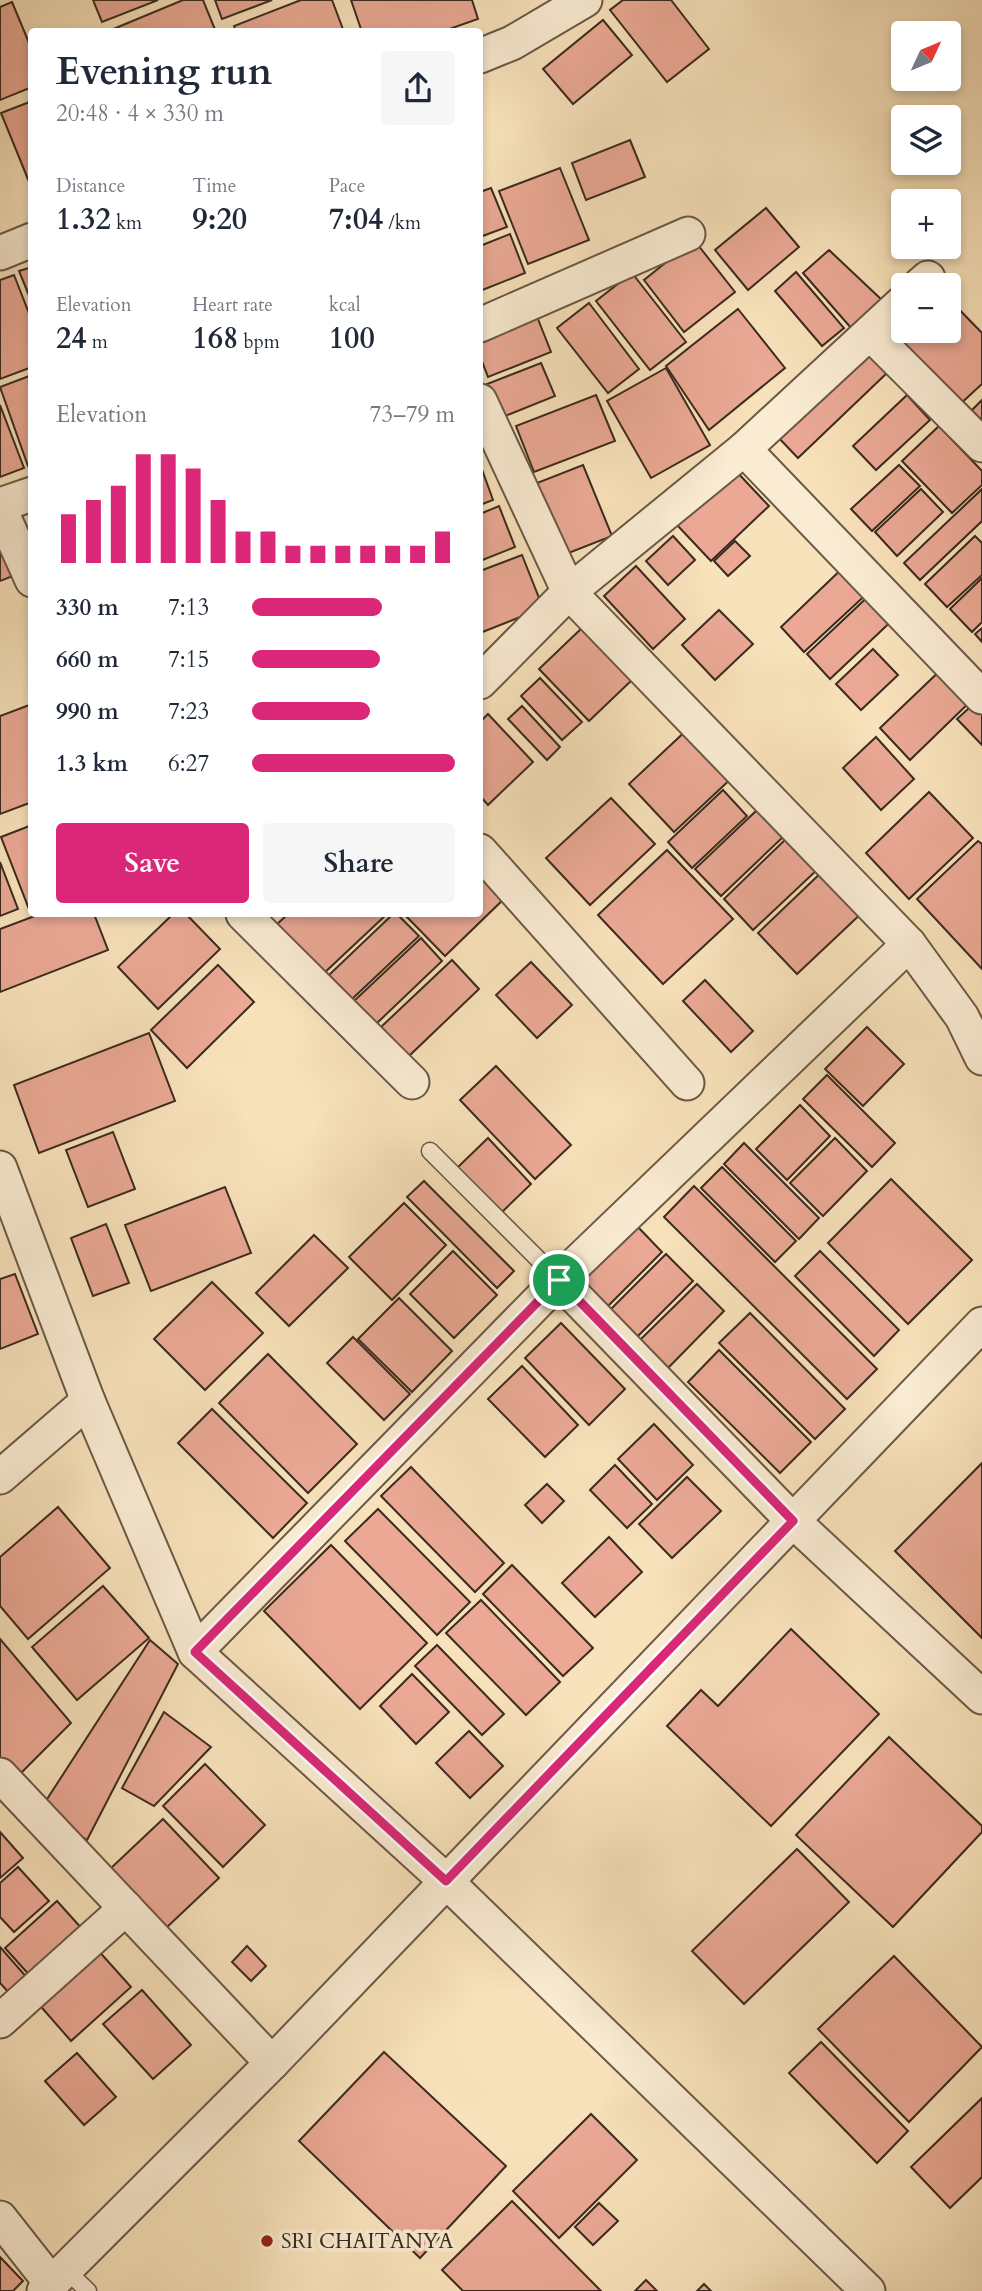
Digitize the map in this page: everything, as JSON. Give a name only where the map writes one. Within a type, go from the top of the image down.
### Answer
[{"type":"street","points":[[483,55],[512,43],[585,0]]},
{"type":"street","points":[[483,324],[688,234]]},
{"type":"street","points":[[0,253],[28,242]]},
{"type":"street","points":[[483,679],[569,592],[744,449],[891,313]]},
{"type":"street","points":[[870,333],[982,445]]},
{"type":"street","points":[[483,407],[569,592],[972,1008],[982,1058]]},
{"type":"street","points":[[744,449],[982,697]]},
{"type":"street","points":[[28,496],[0,507],[28,571]]},
{"type":"street","points":[[483,855],[687,1083]]},
{"type":"street","points":[[250,917],[412,1082]]},
{"type":"street","points":[[195,1652],[559,1280],[909,944]]},
{"type":"street","points":[[0,1168],[88,1401],[195,1652],[446,1881],[868,2291]]},
{"type":"street","points":[[559,1280],[793,1521],[982,1698]]},
{"type":"street","points":[[0,2218],[62,2284],[982,1324]]},
{"type":"street","points":[[0,1477],[88,1401]]},
{"type":"street","points":[[0,1775],[272,2063]]},
{"type":"street","points":[[0,2021],[126,1909]]},
{"type":"lane","points":[[430,1150],[559,1280]]},
{"type":"building","points":[[93,0],[158,0],[102,22]]},
{"type":"building","points":[[183,0],[203,0],[214,28],[116,28]]},
{"type":"building","points":[[215,0],[272,0],[222,19]]},
{"type":"building","points":[[301,0],[332,0],[342,28],[235,28],[234,26]]},
{"type":"building","points":[[351,0],[472,0],[478,19],[452,28],[361,28]]},
{"type":"building","points":[[623,0],[671,0],[709,49],[667,82],[610,10]]},
{"type":"building","points":[[12,2],[28,40],[28,89],[0,100],[0,7]]},
{"type":"building","points":[[603,20],[632,55],[573,104],[543,69]]},
{"type":"building","points":[[28,103],[28,179],[1,113]]},
{"type":"building","points":[[630,140],[645,177],[586,200],[572,163]]},
{"type":"building","points":[[560,168],[589,240],[528,264],[499,191]]},
{"type":"building","points":[[491,188],[507,227],[483,236],[483,191]]},
{"type":"building","points":[[766,208],[799,247],[748,290],[715,250]]},
{"type":"building","points":[[510,234],[525,273],[483,290],[483,245]]},
{"type":"building","points":[[694,240],[735,292],[684,332],[644,280]]},
{"type":"building","points":[[829,250],[883,301],[852,329],[803,273]]},
{"type":"building","points":[[28,268],[28,293],[19,271]]},
{"type":"building","points":[[796,272],[844,328],[822,346],[775,291]]},
{"type":"building","points":[[632,273],[686,342],[650,370],[596,301]]},
{"type":"building","points":[[14,275],[28,311],[28,368],[0,379],[0,280]]},
{"type":"building","points":[[589,303],[639,369],[608,393],[557,328]]},
{"type":"building","points":[[738,309],[785,368],[709,430],[666,366]]},
{"type":"building","points":[[961,311],[982,333],[982,384],[957,407],[896,343],[961,343]]},
{"type":"building","points":[[536,314],[551,352],[488,377],[483,364],[483,336]]},
{"type":"building","points":[[891,325],[891,337],[885,331]]},
{"type":"building","points":[[863,348],[887,373],[798,458],[774,433]]},
{"type":"building","points":[[541,363],[555,396],[500,418],[487,384]]},
{"type":"building","points":[[666,368],[710,445],[651,478],[607,401]]},
{"type":"building","points":[[28,376],[28,466],[0,387]]},
{"type":"building","points":[[596,395],[615,441],[534,472],[516,426]]},
{"type":"building","points":[[907,395],[930,420],[876,470],[853,446]]},
{"type":"building","points":[[982,400],[982,435],[965,417]]},
{"type":"building","points":[[0,405],[24,468],[0,477]]},
{"type":"building","points":[[939,426],[982,471],[982,485],[952,513],[902,461]]},
{"type":"building","points":[[583,465],[612,536],[566,554],[537,483]]},
{"type":"building","points":[[899,465],[920,486],[872,531],[851,509]]},
{"type":"building","points":[[735,470],[769,506],[711,561],[677,525]]},
{"type":"building","points":[[483,472],[493,500],[483,504]]},
{"type":"building","points":[[921,489],[943,512],[897,556],[875,532]]},
{"type":"building","points":[[982,489],[982,521],[920,580],[904,563]]},
{"type":"building","points":[[499,506],[515,547],[483,560],[483,513]]},
{"type":"building","points":[[673,536],[695,560],[668,585],[646,561]]},
{"type":"building","points":[[975,536],[982,543],[982,575],[947,607],[925,584]]},
{"type":"building","points":[[735,541],[750,556],[728,576],[714,561]]},
{"type":"building","points":[[0,542],[13,576],[0,581]]},
{"type":"building","points":[[522,555],[543,608],[483,632],[483,570]]},
{"type":"building","points":[[848,563],[872,589],[804,652],[781,627]]},
{"type":"building","points":[[636,566],[685,619],[653,649],[604,596]]},
{"type":"building","points":[[982,578],[982,622],[972,632],[950,609]]},
{"type":"building","points":[[875,590],[899,614],[830,679],[807,654]]},
{"type":"building","points":[[719,610],[753,644],[715,680],[682,645]]},
{"type":"building","points":[[584,626],[633,679],[589,721],[539,669]]},
{"type":"building","points":[[982,628],[982,642],[975,634]]},
{"type":"building","points":[[873,649],[898,675],[861,710],[836,684]]},
{"type":"building","points":[[946,665],[976,696],[910,760],[880,728]]},
{"type":"building","points":[[540,678],[582,722],[562,740],[521,696]]},
{"type":"building","points":[[980,698],[982,700],[982,745],[957,719]]},
{"type":"building","points":[[28,706],[28,804],[0,814],[0,716]]},
{"type":"building","points":[[522,706],[560,747],[547,760],[508,719]]},
{"type":"building","points":[[488,714],[533,762],[488,805],[483,799],[483,719]]},
{"type":"building","points":[[690,727],[735,775],[674,832],[629,784]]},
{"type":"building","points":[[876,737],[914,779],[881,810],[843,768]]},
{"type":"building","points":[[723,790],[747,816],[692,868],[668,842]]},
{"type":"building","points":[[929,792],[973,838],[909,899],[866,853]]},
{"type":"building","points":[[611,798],[655,844],[590,905],[546,858]]},
{"type":"building","points":[[757,810],[783,837],[721,896],[695,869]]},
{"type":"building","points":[[28,827],[28,906],[1,837]]},
{"type":"building","points":[[789,836],[819,868],[753,930],[724,899]]},
{"type":"building","points":[[978,841],[982,844],[982,969],[917,899]]},
{"type":"building","points":[[667,850],[733,919],[663,984],[598,915]]},
{"type":"building","points":[[0,862],[18,909],[0,916]]},
{"type":"building","points":[[483,864],[510,893],[445,956],[407,917],[483,917]]},
{"type":"building","points":[[826,868],[866,909],[797,974],[758,933]]},
{"type":"building","points":[[32,917],[95,917],[108,950],[0,992],[0,929]]},
{"type":"building","points":[[170,917],[189,917],[220,949],[158,1009],[118,967]]},
{"type":"building","points":[[285,917],[384,917],[322,975],[275,926]]},
{"type":"building","points":[[390,917],[400,917],[419,936],[352,999],[329,975]]},
{"type":"building","points":[[421,938],[442,961],[376,1024],[354,1001]]},
{"type":"building","points":[[452,960],[479,989],[409,1056],[381,1027]]},
{"type":"building","points":[[531,962],[572,1005],[537,1038],[496,995]]},
{"type":"building","points":[[218,965],[254,1002],[187,1068],[151,1030]]},
{"type":"building","points":[[705,980],[753,1031],[731,1052],[683,1001]]},
{"type":"building","points":[[867,1027],[904,1064],[863,1106],[825,1069]]},
{"type":"building","points":[[149,1033],[175,1101],[39,1153],[14,1085]]},
{"type":"building","points":[[496,1066],[571,1145],[535,1179],[460,1100]]},
{"type":"building","points":[[827,1075],[895,1143],[872,1167],[803,1099]]},
{"type":"building","points":[[800,1105],[830,1136],[787,1180],[756,1149]]},
{"type":"building","points":[[113,1132],[135,1189],[88,1207],[66,1150]]},
{"type":"building","points":[[488,1138],[531,1184],[501,1213],[457,1168]]},
{"type":"building","points":[[835,1138],[867,1171],[823,1216],[790,1183]]},
{"type":"building","points":[[744,1143],[819,1218],[799,1239],[724,1164]]},
{"type":"building","points":[[722,1167],[796,1241],[775,1262],[701,1188]]},
{"type":"building","points":[[891,1179],[972,1260],[908,1324],[828,1243]]},
{"type":"building","points":[[424,1181],[514,1271],[497,1288],[407,1197]]},
{"type":"building","points":[[694,1186],[877,1369],[847,1399],[664,1217]]},
{"type":"building","points":[[225,1187],[251,1253],[151,1291],[125,1225]]},
{"type":"building","points":[[404,1203],[446,1245],[392,1300],[349,1257]]},
{"type":"building","points":[[106,1224],[129,1283],[93,1296],[71,1238]]},
{"type":"building","points":[[637,1226],[662,1252],[606,1308],[581,1282]]},
{"type":"building","points":[[314,1235],[348,1268],[289,1326],[256,1293]]},
{"type":"building","points":[[453,1251],[497,1295],[454,1338],[410,1294]]},
{"type":"building","points":[[820,1251],[899,1330],[874,1356],[795,1276]]},
{"type":"building","points":[[666,1254],[693,1281],[636,1338],[609,1311]]},
{"type":"building","points":[[15,1274],[38,1334],[0,1349],[0,1279]]},
{"type":"building","points":[[212,1282],[263,1333],[205,1390],[154,1339]]},
{"type":"building","points":[[697,1284],[724,1311],[668,1368],[640,1340]]},
{"type":"building","points":[[399,1298],[452,1351],[412,1392],[358,1339]]},
{"type":"building","points":[[750,1313],[845,1409],[815,1439],[719,1343]]},
{"type":"building","points":[[561,1323],[625,1389],[589,1425],[525,1358]]},
{"type":"building","points":[[353,1337],[410,1394],[384,1420],[327,1363]]},
{"type":"building","points":[[719,1350],[811,1442],[780,1473],[688,1382]]},
{"type":"building","points":[[268,1354],[357,1444],[308,1493],[219,1403]]},
{"type":"building","points":[[522,1366],[578,1425],[545,1457],[488,1399]]},
{"type":"building","points":[[212,1409],[307,1503],[273,1538],[178,1443]]},
{"type":"building","points":[[654,1424],[693,1465],[657,1500],[618,1459]]},
{"type":"building","points":[[982,1463],[982,1638],[895,1551]]},
{"type":"building","points":[[615,1465],[652,1504],[627,1528],[590,1490]]},
{"type":"building","points":[[411,1467],[504,1563],[475,1592],[381,1496]]},
{"type":"building","points":[[687,1477],[721,1511],[672,1558],[639,1524]]},
{"type":"building","points":[[547,1484],[564,1501],[542,1523],[525,1505]]},
{"type":"building","points":[[58,1507],[110,1568],[28,1639],[0,1606],[0,1557]]},
{"type":"building","points":[[378,1509],[470,1602],[437,1635],[345,1541]]},
{"type":"building","points":[[609,1537],[642,1572],[595,1617],[562,1583]]},
{"type":"building","points":[[331,1545],[427,1643],[360,1709],[264,1611]]},
{"type":"building","points":[[512,1565],[593,1648],[563,1676],[483,1594]]},
{"type":"building","points":[[103,1586],[149,1638],[77,1700],[32,1647]]},
{"type":"building","points":[[481,1600],[560,1682],[526,1715],[446,1633]]},
{"type":"building","points":[[791,1629],[879,1714],[771,1826],[667,1726],[701,1690],[718,1706]]},
{"type":"building","points":[[0,1639],[71,1723],[13,1781],[0,1765]]},
{"type":"building","points":[[150,1640],[178,1664],[87,1840],[40,1810]]},
{"type":"building","points":[[437,1645],[504,1714],[482,1735],[415,1666]]},
{"type":"building","points":[[412,1674],[449,1712],[416,1744],[380,1706]]},
{"type":"building","points":[[164,1712],[211,1747],[154,1806],[122,1788]]},
{"type":"building","points":[[469,1731],[503,1766],[470,1798],[436,1763]]},
{"type":"building","points":[[889,1737],[982,1826],[982,1832],[893,1927],[796,1835]]},
{"type":"building","points":[[205,1764],[265,1825],[223,1867],[163,1806]]},
{"type":"building","points":[[163,1819],[219,1878],[166,1928],[110,1869]]},
{"type":"building","points":[[0,1832],[23,1858],[0,1878]]},
{"type":"building","points":[[797,1849],[849,1902],[744,2004],[692,1951]]},
{"type":"building","points":[[18,1867],[49,1901],[14,1932],[0,1917],[0,1883]]},
{"type":"building","points":[[57,1901],[84,1931],[32,1978],[5,1948]]},
{"type":"building","points":[[247,1946],[266,1966],[251,1981],[232,1962]]},
{"type":"building","points":[[0,1947],[29,1980],[12,1996],[0,1983]]},
{"type":"building","points":[[96,1948],[131,1987],[71,2041],[36,2001]]},
{"type":"building","points":[[894,1956],[982,2047],[909,2122],[818,2029]]},
{"type":"building","points":[[142,1990],[191,2045],[153,2079],[103,2024]]},
{"type":"building","points":[[821,2042],[908,2131],[877,2163],[789,2073]]},
{"type":"building","points":[[384,2052],[506,2166],[420,2258],[299,2141]]},
{"type":"building","points":[[77,2053],[116,2097],[84,2125],[45,2081]]},
{"type":"building","points":[[982,2098],[982,2177],[950,2208],[911,2167]]},
{"type":"building","points":[[591,2114],[637,2160],[559,2238],[513,2191]]},
{"type":"building","points":[[512,2201],[601,2291],[463,2291],[442,2270]]},
{"type":"building","points":[[599,2203],[618,2221],[593,2245],[575,2227]]},
{"type":"building","points":[[0,2257],[23,2281],[13,2291],[0,2291]]},
{"type":"building","points":[[646,2280],[657,2291],[635,2291]]},
{"type":"building","points":[[704,2284],[711,2291],[697,2291]]},
{"type":"place","name":"SRI CHAITANYA","points":[[267,2241]]},
{"type":"route","points":[[559,1280],[793,1521],[446,1881],[195,1652],[559,1280]]}]
